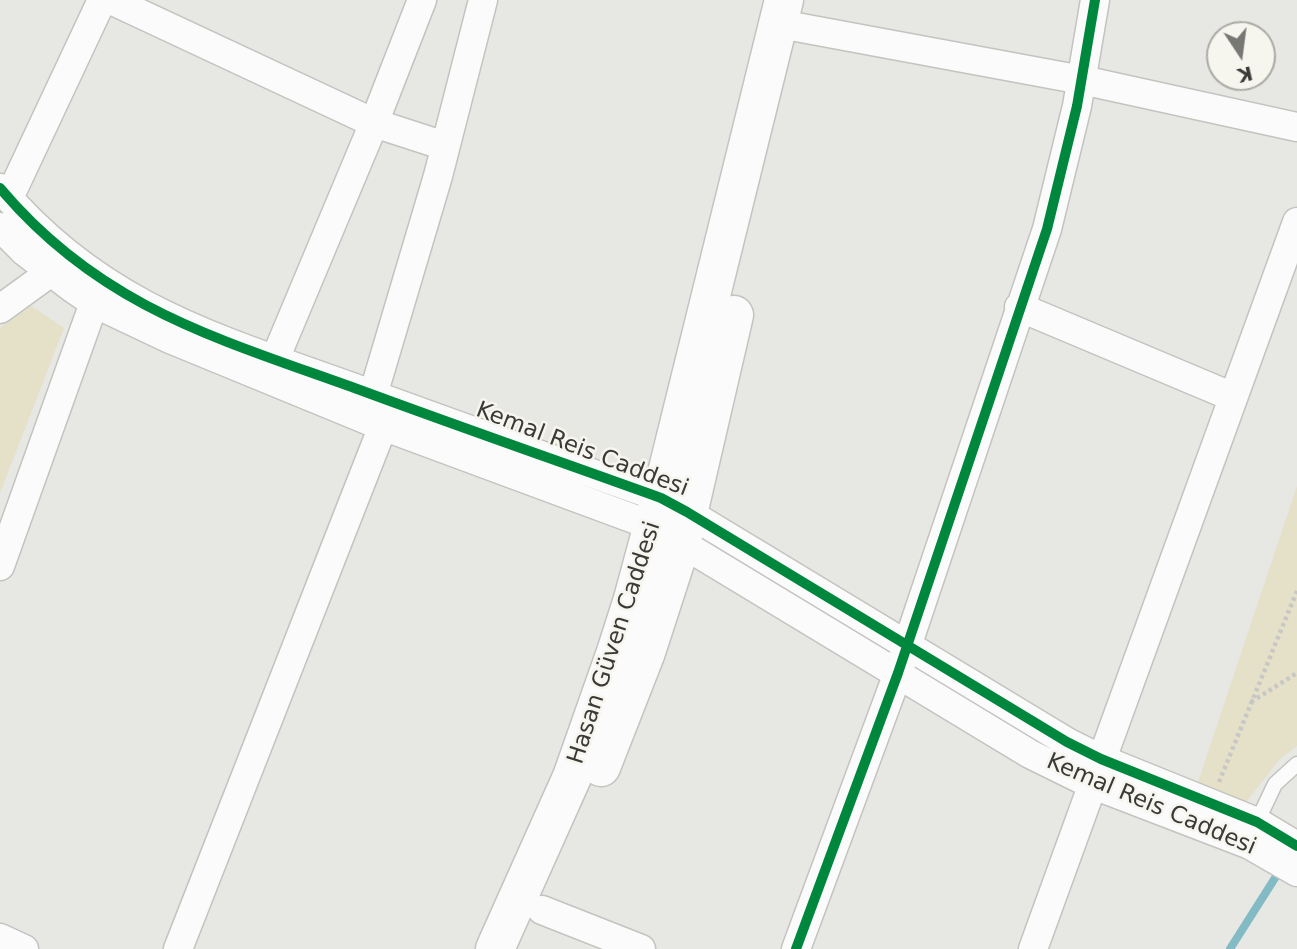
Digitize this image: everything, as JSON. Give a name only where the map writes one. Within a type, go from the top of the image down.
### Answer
[{"type":"street","points":[[4,193],[102,0]]},
{"type":"street","points":[[111,0],[374,124],[445,146]]},
{"type":"street","points":[[275,359],[374,124],[422,0]]},
{"type":"street","points":[[373,395],[445,146],[483,0]]},
{"type":"street","points":[[796,949],[898,674],[1047,229],[1082,80],[1094,0]]},
{"type":"street","points":[[793,13],[1297,127]]},
{"type":"street","name":"Hasan Güven Caddesi","points":[[523,949],[542,910],[626,708],[793,13]]},
{"type":"street","name":"Kemal Reis Caddesi","points":[[4,193],[56,246],[120,291],[188,326],[373,395],[670,520],[906,646],[1031,722],[1096,772],[1200,824],[1250,845],[1289,855]]},
{"type":"street","points":[[1033,949],[1297,222]]},
{"type":"street","name":"Kemal Reis Caddesi","points":[[0,227],[51,272],[94,303],[208,356],[383,426],[670,520],[898,674],[1030,754],[1210,803],[1257,822],[1289,855]]},
{"type":"street","points":[[0,309],[51,272]]},
{"type":"street","points":[[0,566],[94,303]]},
{"type":"street","points":[[1020,307],[1233,397]]},
{"type":"street","points":[[178,949],[383,426]]},
{"type":"street","name":"Hasan Güven Caddesi","points":[[495,949],[572,777],[616,652],[670,520]]},
{"type":"street","points":[[542,910],[641,949]]},
{"type":"street","points":[[0,938],[24,949]]},
{"type":"lane","points":[[1257,822],[1275,784],[1297,764]]},
{"type":"path","points":[[1210,803],[1297,591]]},
{"type":"path","points":[[1251,702],[1297,673]]},
{"type":"shaded area","points":[[31,306],[64,328],[0,493],[0,328]]},
{"type":"shaded area","points":[[1297,486],[1297,746],[1279,760],[1244,805],[1196,788]]},
{"type":"waterway","points":[[1230,949],[1282,867]]},
{"type":"cycle path","points":[[796,949],[898,673],[1047,229],[1077,106],[1095,0]]},
{"type":"cycle path","points":[[0,188],[39,229],[79,263],[121,291],[165,315],[258,354],[661,498],[1067,742],[1101,759],[1257,822],[1297,846]]}]
